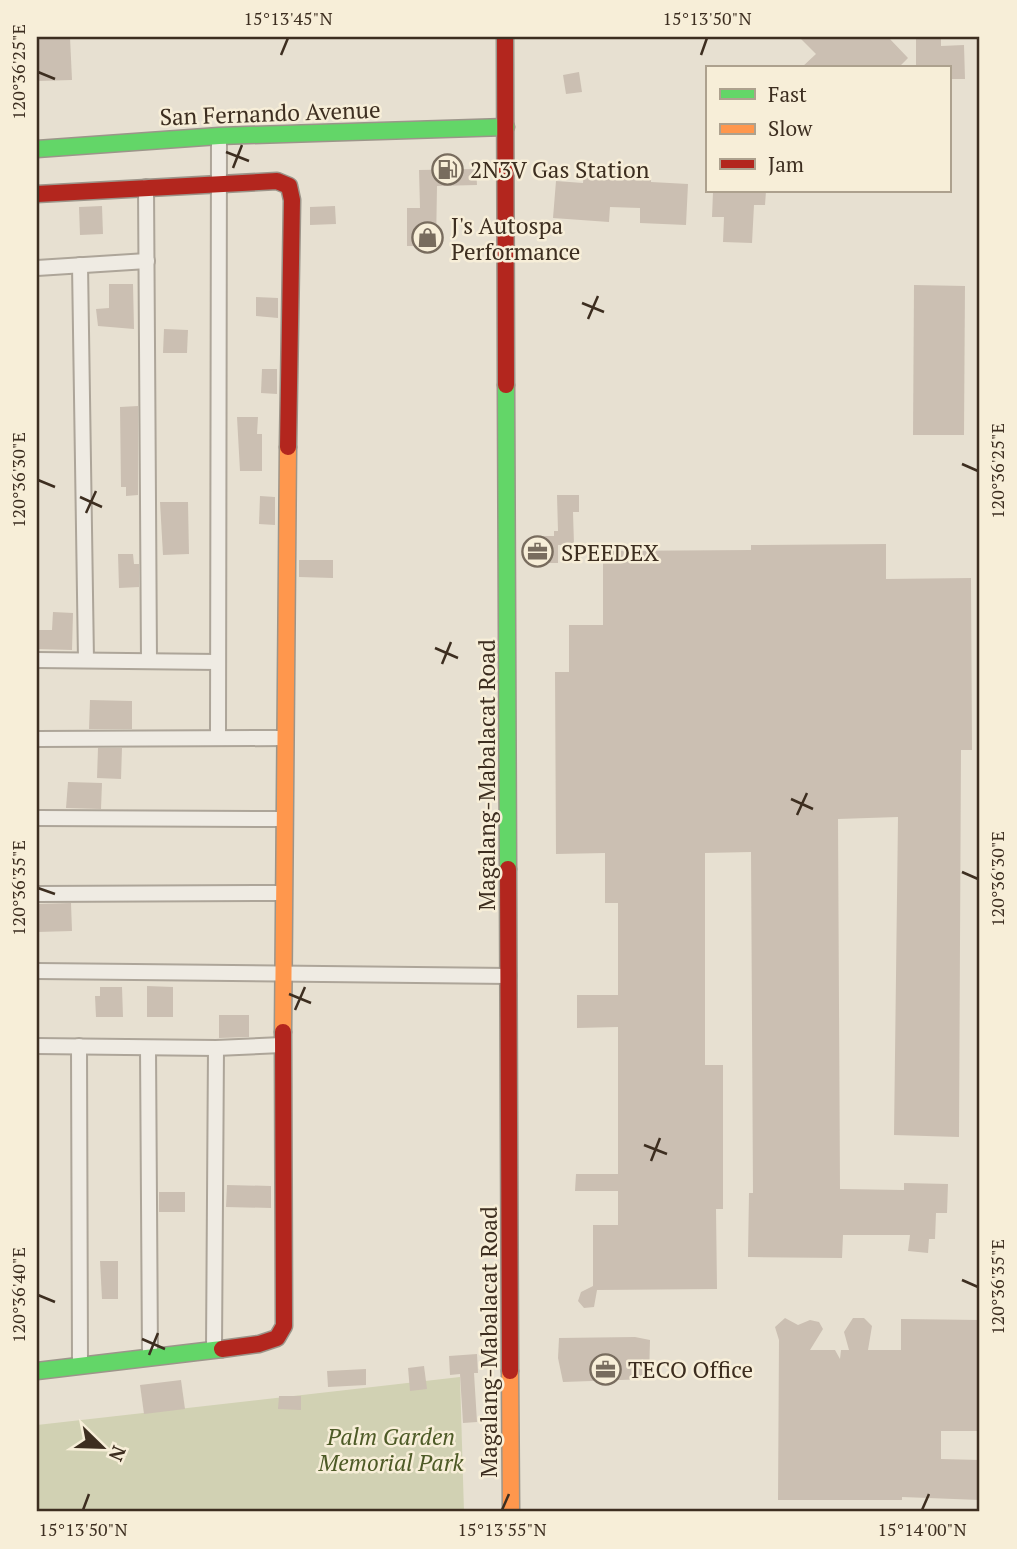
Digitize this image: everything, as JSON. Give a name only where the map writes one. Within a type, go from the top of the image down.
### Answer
[{"type":"main road","name":"Magalang-Mabalacat Road","points":[[505,37],[511,1512]]},
{"type":"main road","name":"San Fernando Avenue","points":[[37,149],[219,136],[506,127]]},
{"type":"main road","points":[[37,194],[277,181],[289,186],[292,195],[282,893],[284,1326],[277,1338],[269,1342],[37,1371]]},
{"type":"street","points":[[218,738],[219,136]]},
{"type":"street","points":[[146,187],[149,660]]},
{"type":"street","points":[[37,268],[147,261]]},
{"type":"street","points":[[80,265],[86,660]]},
{"type":"street","points":[[37,660],[218,662]]},
{"type":"street","points":[[37,739],[285,738]]},
{"type":"street","points":[[37,818],[284,819]]},
{"type":"street","points":[[37,894],[282,893]]},
{"type":"street","points":[[37,971],[509,976]]},
{"type":"street","points":[[37,1046],[216,1048],[282,1045]]},
{"type":"street","points":[[79,1046],[80,1365]]},
{"type":"street","points":[[148,1048],[150,1356]]},
{"type":"street","points":[[214,1349],[216,1048]]},
{"type":"green space","name":"Palm Garden Memorial Park","points":[[460,1377],[464,1512],[37,1512],[37,1425]]},
{"type":"building","points":[[37,37],[70,37],[72,80],[37,81]]},
{"type":"building","points":[[799,37],[888,37],[908,58],[900,66],[803,66],[816,54]]},
{"type":"building","points":[[916,37],[941,37],[941,46],[964,45],[965,79],[950,79],[950,66],[916,66]]},
{"type":"building","points":[[579,72],[582,92],[566,94],[563,75]]},
{"type":"building","points":[[476,169],[477,185],[437,186],[436,246],[407,246],[407,208],[420,208],[419,170]]},
{"type":"building","points":[[584,172],[651,177],[651,182],[688,184],[686,225],[640,223],[640,208],[610,207],[609,222],[553,218],[556,181],[583,183]]},
{"type":"building","points":[[713,192],[766,192],[765,205],[754,205],[752,243],[723,242],[724,217],[712,217]]},
{"type":"building","points":[[102,206],[103,234],[80,235],[79,207]]},
{"type":"building","points":[[335,206],[336,224],[310,225],[310,207]]},
{"type":"building","points":[[109,284],[133,284],[134,329],[98,326],[96,309],[109,308]]},
{"type":"building","points":[[914,285],[965,286],[964,435],[913,435]]},
{"type":"building","points":[[256,297],[278,298],[278,318],[256,316]]},
{"type":"building","points":[[164,329],[188,330],[187,353],[163,353]]},
{"type":"building","points":[[262,369],[277,369],[277,394],[261,393]]},
{"type":"building","points":[[138,406],[138,495],[126,496],[126,487],[121,487],[120,407]]},
{"type":"building","points":[[237,417],[258,417],[257,434],[262,434],[262,471],[240,471]]},
{"type":"building","points":[[557,495],[579,495],[579,512],[573,512],[574,545],[558,545],[558,563],[533,563],[533,536],[554,536],[554,531],[558,531]]},
{"type":"building","points":[[260,496],[275,497],[275,525],[259,524]]},
{"type":"building","points":[[160,502],[188,502],[189,554],[163,555]]},
{"type":"building","points":[[886,544],[886,579],[971,578],[972,750],[961,750],[959,1137],[894,1135],[898,817],[838,819],[840,1189],[904,1190],[904,1183],[948,1184],[947,1213],[936,1213],[935,1239],[929,1239],[928,1253],[908,1251],[910,1235],[843,1235],[842,1258],[748,1257],[749,1193],[753,1193],[751,852],[705,853],[705,1065],[723,1065],[723,1209],[716,1209],[717,1289],[597,1290],[594,1307],[584,1308],[578,1301],[581,1292],[593,1286],[593,1225],[618,1225],[618,1191],[575,1191],[576,1174],[618,1174],[618,1027],[577,1028],[577,995],[618,995],[618,903],[605,903],[605,853],[556,854],[555,672],[569,672],[569,625],[603,625],[603,551],[751,550],[751,545]]},
{"type":"building","points":[[118,554],[133,554],[134,564],[139,564],[139,587],[119,588]]},
{"type":"building","points":[[299,560],[333,560],[333,578],[299,577]]},
{"type":"building","points":[[53,612],[73,613],[72,650],[37,649],[37,630],[52,630]]},
{"type":"building","points":[[90,700],[132,701],[132,729],[89,729]]},
{"type":"building","points":[[98,748],[122,748],[121,779],[97,778]]},
{"type":"building","points":[[68,782],[102,783],[101,809],[66,808]]},
{"type":"building","points":[[71,903],[72,931],[37,932],[37,904]]},
{"type":"building","points":[[147,986],[173,987],[173,1017],[147,1017]]},
{"type":"building","points":[[100,987],[122,987],[123,1017],[96,1017],[95,996],[100,996]]},
{"type":"building","points":[[219,1015],[249,1015],[249,1037],[219,1038]]},
{"type":"building","points":[[227,1185],[271,1186],[271,1208],[226,1207]]},
{"type":"building","points":[[159,1192],[185,1192],[185,1212],[159,1212]]},
{"type":"building","points":[[100,1261],[118,1261],[118,1299],[102,1299]]},
{"type":"building","points":[[785,1318],[798,1325],[810,1320],[819,1322],[823,1329],[810,1350],[835,1350],[840,1359],[841,1350],[849,1350],[844,1332],[853,1318],[864,1318],[872,1326],[868,1350],[901,1350],[901,1319],[980,1320],[980,1431],[941,1431],[941,1459],[980,1460],[980,1500],[902,1497],[902,1500],[778,1500],[779,1340],[775,1327]]},
{"type":"building","name":"TECO Office","points":[[635,1337],[650,1340],[649,1379],[563,1382],[558,1358],[559,1338]]},
{"type":"building","points":[[477,1354],[478,1373],[474,1373],[477,1422],[463,1423],[460,1374],[450,1375],[449,1356]]},
{"type":"building","points":[[424,1366],[427,1389],[410,1391],[408,1368]]},
{"type":"building","points":[[366,1369],[366,1385],[328,1387],[327,1371]]},
{"type":"building","points":[[181,1380],[185,1409],[144,1414],[140,1385]]},
{"type":"building","points":[[279,1396],[301,1396],[301,1410],[278,1409]]},
{"type":"traffic: fast","points":[[37,149],[219,136],[506,127]]},
{"type":"traffic: fast","points":[[506,385],[508,869]]},
{"type":"traffic: fast","points":[[37,1371],[222,1349]]},
{"type":"traffic: slow","points":[[283,1032],[288,447]]},
{"type":"traffic: slow","points":[[510,1371],[511,1512]]},
{"type":"traffic: jam","points":[[505,37],[506,385]]},
{"type":"traffic: jam","points":[[37,194],[277,181],[289,186],[292,200],[288,447]]},
{"type":"traffic: jam","points":[[508,869],[510,1371]]},
{"type":"traffic: jam","points":[[222,1349],[259,1344],[277,1338],[284,1326],[283,1032]]},
{"type":"place","name":"2N3V Gas Station","points":[[447,169]]},
{"type":"place","name":"J's Autospa Performance","points":[[428,238]]},
{"type":"place","name":"SPEEDEX","points":[[538,552]]},
{"type":"place","name":"TECO Office","points":[[605,1369]]}]
